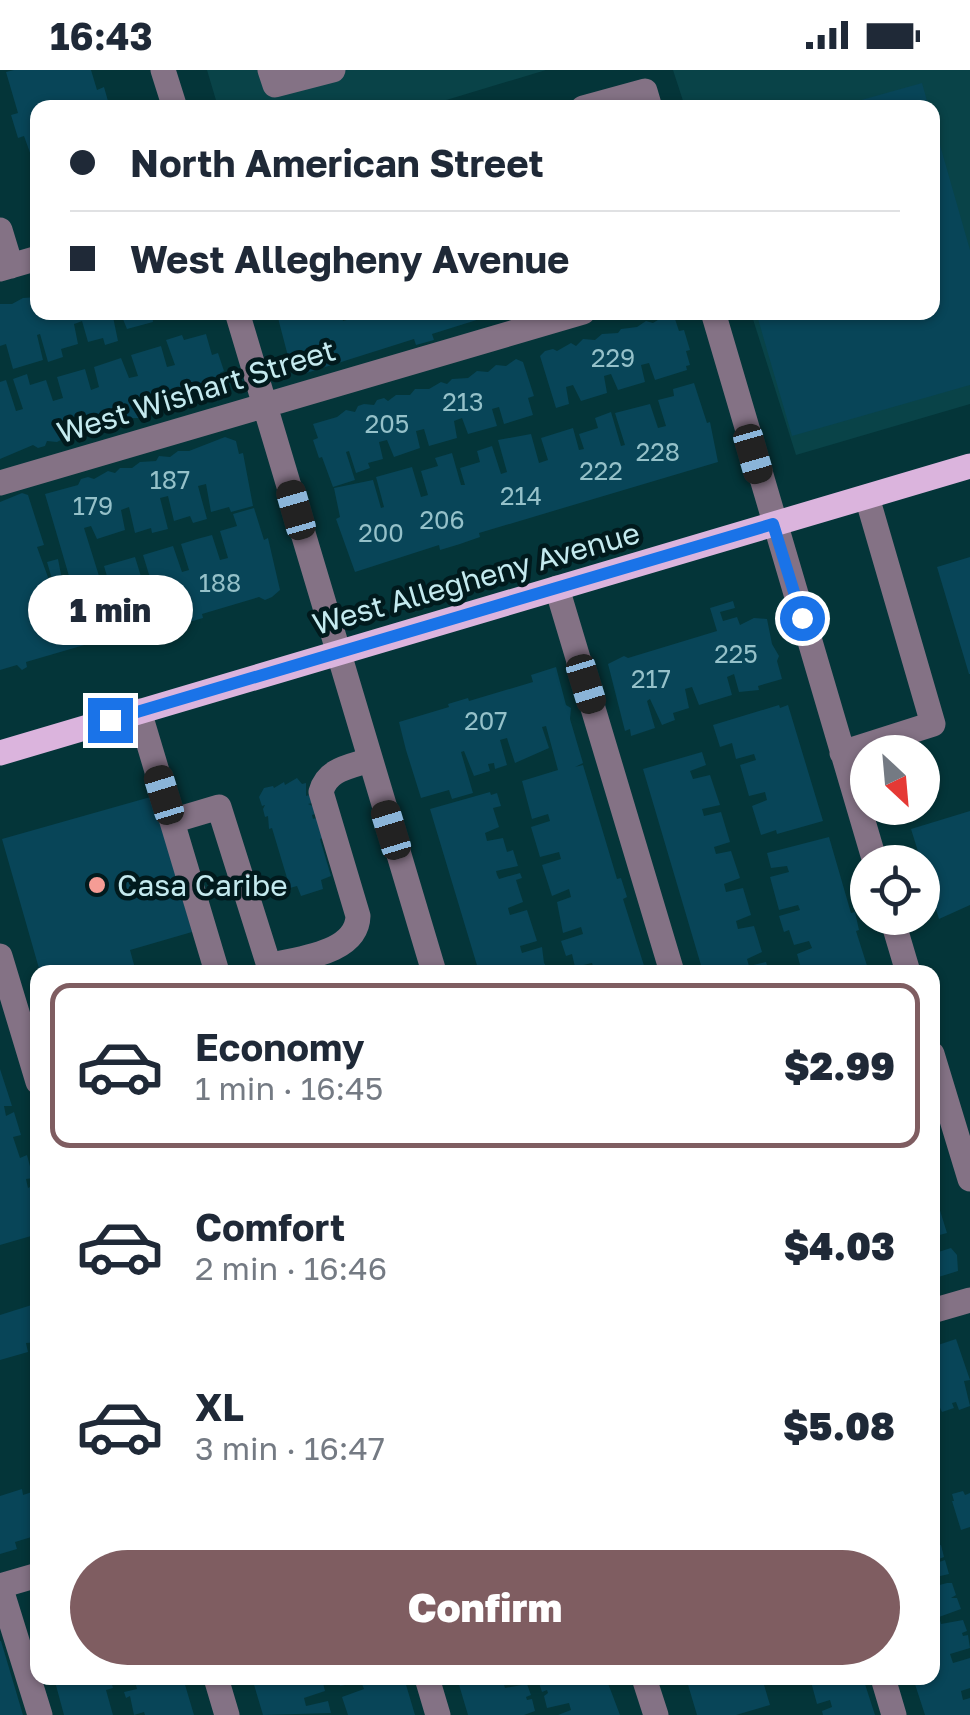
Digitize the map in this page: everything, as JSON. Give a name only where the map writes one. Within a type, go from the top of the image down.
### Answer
[{"type":"main road","name":"West Allegheny Avenue","points":[[0,753],[970,466]]},
{"type":"street","points":[[164,70],[172,100]]},
{"type":"street","points":[[270,70],[275,86],[333,70]]},
{"type":"street","points":[[0,230],[6,267]]},
{"type":"street","points":[[239,320],[432,965]]},
{"type":"street","name":"West Wishart Street","points":[[0,483],[556,320]]},
{"type":"street","points":[[715,320],[870,845]]},
{"type":"street","points":[[842,754],[933,724],[867,497]]},
{"type":"street","points":[[557,588],[670,965]]},
{"type":"street","points":[[139,711],[215,965]]},
{"type":"street","points":[[282,965],[344,944],[356,933],[358,916],[321,792],[332,772],[370,760]]},
{"type":"street","points":[[172,821],[219,808],[269,965]]},
{"type":"street","points":[[897,935],[906,965]]},
{"type":"street","points":[[0,956],[10,1032],[30,1069]]},
{"type":"street","points":[[940,1080],[970,1178]]},
{"type":"street","points":[[940,1309],[970,1300]]},
{"type":"street","points":[[30,1577],[0,1586],[30,1683]]},
{"type":"street","points":[[31,1685],[40,1715]]},
{"type":"street","points":[[218,1685],[227,1715]]},
{"type":"street","points":[[429,1685],[438,1715]]},
{"type":"street","points":[[646,1685],[656,1715]]},
{"type":"street","points":[[885,1685],[894,1715]]},
{"type":"shaded area","points":[[207,70],[546,70],[447,100],[216,100]]},
{"type":"shaded area","points":[[673,70],[970,70],[970,404],[796,455],[753,320],[940,320],[940,100],[683,100]]},
{"type":"building","points":[[91,70],[97,90],[104,87],[108,100],[30,100],[30,153],[24,136],[18,138],[11,115],[18,113],[6,72]]},
{"type":"building","points":[[922,83],[927,100],[861,100]]},
{"type":"building","points":[[940,145],[970,250],[970,385],[792,436],[758,320],[940,320]]},
{"type":"building","points":[[30,298],[30,320],[114,320],[118,341],[105,345],[103,338],[88,342],[82,321],[74,324],[78,344],[61,349],[63,357],[48,362],[40,334],[37,335],[43,360],[13,369],[6,344],[0,346],[0,304],[12,304]]},
{"type":"building","points":[[123,320],[153,320],[153,322],[127,329]]},
{"type":"building","points":[[279,320],[477,320],[432,334],[434,340],[416,345],[414,339],[300,375],[293,358],[289,360]]},
{"type":"building","points":[[675,320],[679,331],[684,330],[690,350],[686,351],[690,365],[687,370],[655,380],[649,363],[641,365],[645,382],[618,390],[611,374],[604,376],[607,393],[581,401],[573,385],[566,387],[569,404],[556,408],[540,356],[545,351],[557,351],[571,343],[576,346],[583,339],[595,340],[602,334],[618,333],[646,321]]},
{"type":"building","points":[[206,334],[212,355],[218,353],[224,371],[220,373],[225,386],[218,395],[202,396],[190,403],[185,399],[177,406],[166,405],[152,414],[147,411],[139,418],[125,418],[114,425],[109,422],[102,429],[90,428],[82,435],[47,441],[38,448],[33,445],[0,459],[0,382],[6,380],[16,411],[23,409],[13,379],[27,374],[30,385],[46,380],[53,401],[63,398],[57,377],[85,369],[91,390],[99,387],[94,367],[121,358],[129,378],[138,376],[131,355],[161,346],[167,367],[175,365],[166,340]]},
{"type":"building","points":[[516,359],[523,362],[534,396],[528,398],[533,415],[504,424],[499,407],[492,409],[497,426],[468,434],[462,418],[454,421],[457,438],[429,446],[424,429],[416,431],[420,448],[394,457],[387,440],[379,442],[383,459],[368,463],[370,468],[356,473],[349,451],[346,452],[355,480],[333,487],[313,440],[318,438],[313,424],[346,410],[355,412],[364,404],[374,405],[377,400],[410,395],[415,389],[468,378],[477,371],[488,372]]},
{"type":"building","points":[[694,383],[707,423],[710,422],[718,462],[479,533],[480,537],[460,544],[440,550],[439,545],[355,572],[336,519],[340,517],[334,488],[373,480],[381,508],[384,507],[376,477],[412,467],[421,497],[428,495],[421,471],[438,466],[435,458],[452,453],[461,485],[465,485],[460,468],[480,462],[477,451],[492,446],[501,474],[507,472],[498,440],[531,434],[539,463],[548,460],[541,438],[573,428],[579,450],[584,449],[579,434],[598,428],[595,418],[611,412],[621,446],[625,445],[615,413],[650,404],[658,428],[666,426],[658,400],[674,396],[673,389]]},
{"type":"building","points":[[225,437],[236,441],[239,454],[243,453],[253,506],[211,512],[206,484],[198,486],[207,519],[193,523],[190,516],[174,521],[168,496],[160,498],[168,529],[152,533],[151,528],[135,533],[129,507],[121,510],[125,530],[97,539],[91,526],[84,528],[104,592],[111,590],[104,566],[135,557],[143,583],[151,581],[143,555],[173,546],[182,572],[189,570],[181,544],[197,539],[212,535],[220,560],[228,558],[220,531],[237,526],[233,514],[254,508],[264,540],[268,538],[280,590],[265,600],[259,597],[202,614],[203,618],[186,623],[184,619],[123,638],[122,634],[26,662],[27,667],[22,670],[17,665],[0,670],[0,502],[22,493],[28,495],[44,545],[37,547],[49,580],[52,579],[47,562],[58,559],[65,595],[69,602],[76,600],[45,494],[78,485],[81,479],[94,479],[108,471],[115,473],[140,462],[156,461],[159,456],[170,457]]},
{"type":"building","points":[[970,557],[970,674],[969,674],[937,567]]},
{"type":"building","points":[[733,601],[735,608],[720,612],[723,621],[737,617],[740,625],[754,618],[767,619],[782,679],[758,686],[759,690],[739,692],[734,674],[727,677],[732,695],[699,705],[692,687],[685,689],[689,708],[673,713],[675,720],[662,725],[650,699],[647,701],[655,728],[631,736],[630,729],[625,731],[608,664],[624,656],[717,631],[710,608]]},
{"type":"building","points":[[556,667],[566,705],[571,708],[570,719],[583,763],[575,767],[583,765],[617,879],[621,878],[627,897],[623,899],[644,965],[575,965],[572,954],[566,956],[561,941],[583,934],[581,927],[563,933],[557,902],[571,897],[569,889],[552,896],[542,865],[561,859],[559,852],[540,857],[531,827],[550,821],[548,814],[532,819],[522,781],[558,770],[546,726],[542,727],[549,748],[515,763],[507,738],[500,740],[507,765],[495,769],[494,763],[488,764],[490,771],[474,776],[464,751],[461,752],[473,793],[452,799],[449,790],[421,798],[399,722],[468,698],[469,701],[533,682],[531,675]]},
{"type":"building","points":[[788,705],[823,821],[761,835],[752,806],[767,800],[765,792],[749,796],[740,765],[756,760],[754,754],[736,759],[732,743],[720,747],[713,725]]},
{"type":"building","points":[[702,752],[706,765],[690,771],[693,779],[710,775],[720,805],[702,809],[704,816],[721,812],[730,842],[714,847],[716,854],[731,851],[740,878],[724,884],[726,892],[743,888],[751,915],[736,921],[738,929],[754,926],[762,952],[747,959],[749,965],[701,965],[643,769]]},
{"type":"building","points":[[297,778],[306,783],[313,819],[328,836],[320,839],[331,876],[321,880],[323,889],[301,896],[297,886],[290,888],[268,816],[265,817],[265,805],[259,797],[264,788],[284,782],[285,785]]},
{"type":"building","points":[[497,793],[501,806],[493,808],[499,827],[485,833],[487,841],[503,838],[507,852],[513,850],[518,866],[496,871],[497,875],[499,879],[520,873],[522,878],[516,880],[523,902],[508,908],[509,912],[510,915],[527,910],[537,941],[520,946],[522,953],[542,947],[545,965],[477,965],[430,809]]},
{"type":"building","name":"Casa Caribe","points":[[154,796],[192,932],[130,950],[134,965],[38,965],[2,839]]},
{"type":"building","points":[[970,811],[970,905],[940,919],[940,845],[916,845],[911,829],[940,825],[940,820]]},
{"type":"building","points":[[829,837],[850,910],[850,935],[857,935],[867,965],[800,965],[797,954],[812,948],[809,941],[794,945],[789,930],[784,932],[779,916],[800,910],[798,905],[779,910],[770,877],[789,872],[787,866],[771,868],[767,853]]},
{"type":"building","points":[[0,1069],[12,1106],[4,1106],[6,1116],[14,1112],[21,1135],[13,1137],[20,1158],[27,1155],[30,1166],[30,1178],[26,1179],[30,1187],[30,1236],[0,1245]]},
{"type":"building","points":[[940,1210],[947,1233],[940,1235]]},
{"type":"building","points":[[951,1248],[957,1255],[958,1271],[940,1277],[940,1251]]},
{"type":"building","points":[[30,1306],[28,1352],[0,1360],[0,1315]]},
{"type":"building","points":[[956,1339],[970,1380],[964,1381],[970,1406],[959,1410],[956,1402],[952,1403],[954,1408],[942,1412],[940,1344]]},
{"type":"building","points":[[22,1489],[23,1495],[30,1493],[30,1537],[15,1542],[17,1549],[0,1554],[0,1496]]},
{"type":"building","points":[[963,1491],[965,1495],[970,1493],[970,1527],[961,1530],[952,1494]]},
{"type":"building","points":[[945,1560],[949,1574],[940,1576],[940,1562]]},
{"type":"building","points":[[952,1583],[956,1595],[951,1598],[957,1598],[961,1609],[940,1617],[940,1585]]},
{"type":"building","points":[[940,1620],[941,1624],[963,1620],[967,1631],[962,1633],[968,1635],[970,1648],[950,1654],[953,1663],[970,1658],[970,1688],[961,1691],[963,1700],[970,1698],[970,1715],[925,1715],[915,1685],[940,1685]]},
{"type":"building","points":[[1,1641],[23,1715],[0,1715]]},
{"type":"building","points":[[56,1685],[112,1685],[106,1690],[113,1715],[64,1715]]},
{"type":"building","points":[[136,1685],[185,1685],[194,1715],[134,1715],[130,1696],[126,1698],[124,1692],[137,1689]]},
{"type":"building","points":[[254,1685],[324,1685],[325,1691],[304,1698],[306,1706],[328,1701],[331,1713],[263,1715]]},
{"type":"building","points":[[362,1685],[406,1685],[415,1715],[348,1715],[342,1697],[364,1689]]},
{"type":"building","points":[[459,1685],[527,1685],[531,1695],[526,1697],[532,1699],[535,1711],[524,1715],[468,1715]]},
{"type":"building","points":[[540,1685],[609,1685],[620,1715],[558,1715],[571,1710],[569,1703],[547,1708],[544,1696],[548,1693],[542,1692]]},
{"type":"building","points":[[688,1685],[764,1685],[770,1705],[736,1715],[697,1715]]},
{"type":"building","points":[[812,1685],[865,1685],[875,1715],[823,1715],[822,1711],[832,1707],[830,1700],[817,1704]]},
{"type":"place","name":"Casa Caribe","points":[[97,885]]},
{"type":"route","points":[[110,720],[773,524],[802,618]]}]
